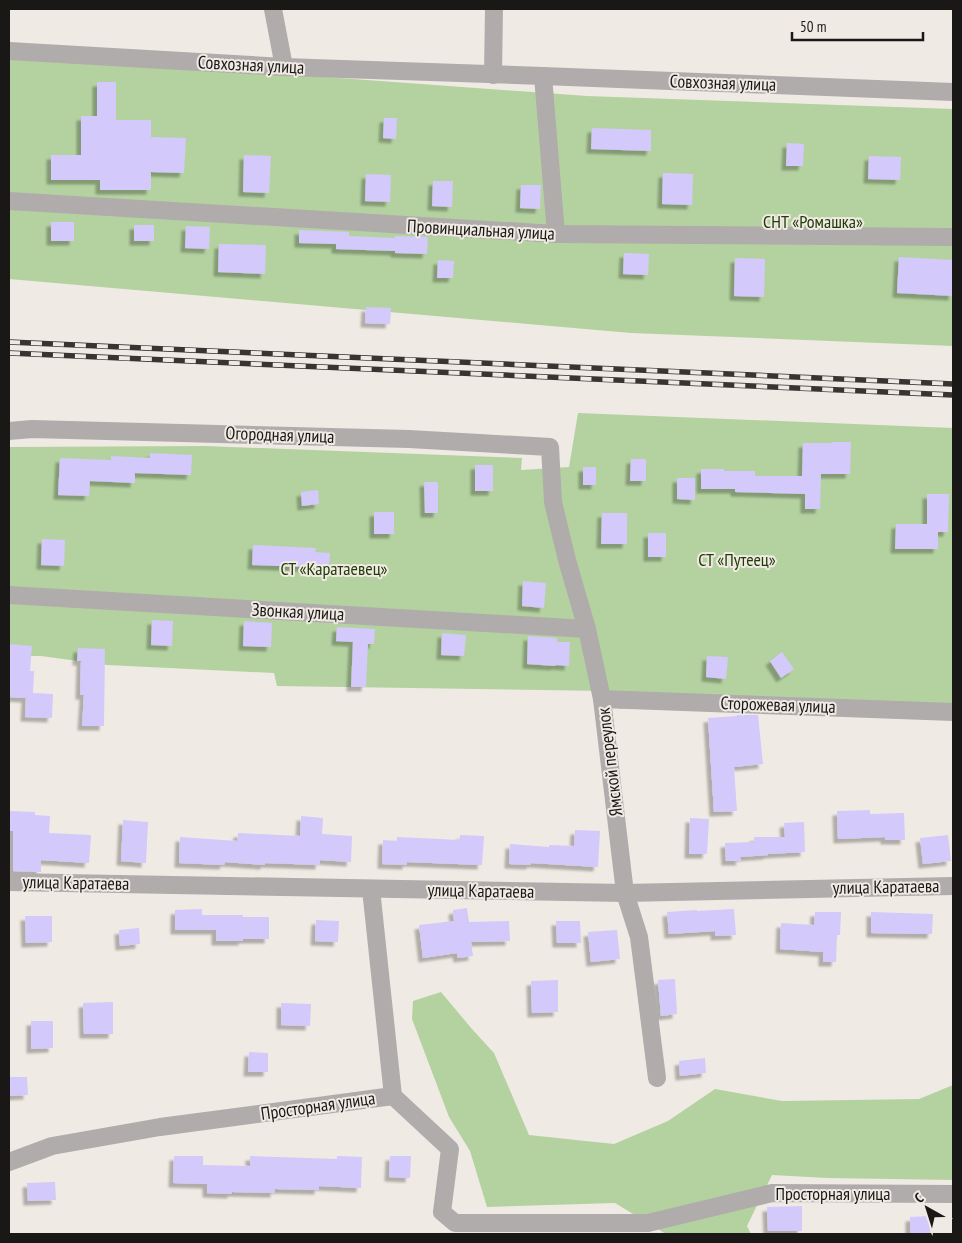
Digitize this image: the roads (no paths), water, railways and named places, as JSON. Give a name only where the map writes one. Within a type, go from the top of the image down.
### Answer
[{"type":"street","points":[[273,9],[284,67]]},
{"type":"street","points":[[493,75],[494,9]]},
{"type":"street","name":"Совхозная улица","points":[[9,51],[284,67],[953,92]]},
{"type":"street","points":[[543,76],[556,234]]},
{"type":"street","name":"Провинциальная улица","points":[[9,201],[556,234],[953,237]]},
{"type":"street","name":"Огородная улица","points":[[9,431],[32,429],[408,439],[550,448]]},
{"type":"street","name":"Ямской переулок","points":[[550,448],[553,502],[587,629],[602,699],[626,893],[639,937],[657,1078]]},
{"type":"street","name":"Звонкая улица","points":[[9,595],[587,629]]},
{"type":"street","name":"Сторожевая улица","points":[[602,699],[953,712]]},
{"type":"street","name":"улица Каратаева","points":[[9,882],[626,893],[953,886]]},
{"type":"street","points":[[370,888],[393,1096]]},
{"type":"street","name":"Просторная улица","points":[[9,1162],[62,1144],[160,1128],[393,1096],[450,1149],[442,1212],[455,1223],[648,1223],[772,1193],[953,1194]]},
{"type":"railway","points":[[9,342],[953,384]]},
{"type":"railway","points":[[9,353],[953,395]]},
{"type":"park label","name":"СНТ «Ромашка»","points":[[813,222]]},
{"type":"park label","name":"СТ «Путеец»","points":[[737,560]]},
{"type":"park label","name":"СТ «Каратаевец»","points":[[334,569]]}]
